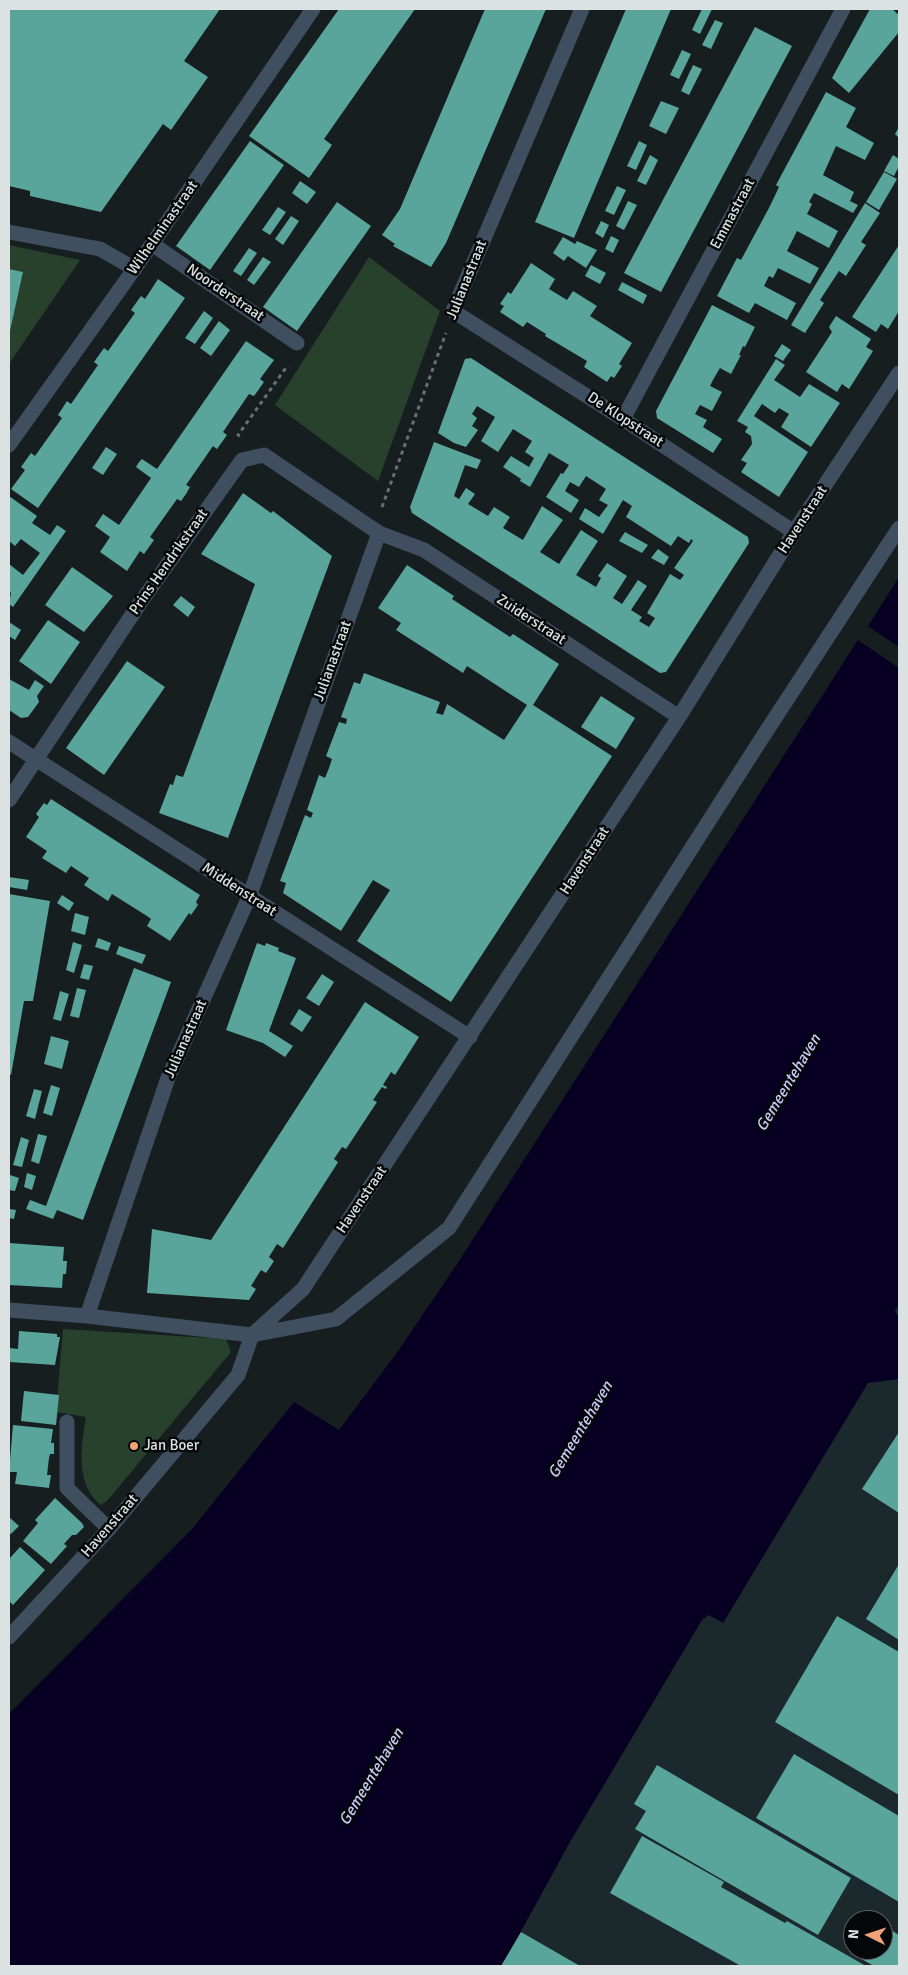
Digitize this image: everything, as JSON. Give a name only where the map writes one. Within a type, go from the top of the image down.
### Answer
[{"type":"street","name":"Wilhelminastraat","points":[[9,445],[135,269],[313,9]]},
{"type":"street","name":"Julianastraat","points":[[453,311],[582,9]]},
{"type":"street","name":"Emmastraat","points":[[623,419],[843,9]]},
{"type":"street","points":[[9,232],[100,249],[135,269]]},
{"type":"street","name":"Noorderstraat","points":[[152,244],[297,342]]},
{"type":"street","name":"De Klopstraat","points":[[453,311],[623,419],[794,532]]},
{"type":"street","name":"Havenstraat","points":[[9,1637],[109,1530],[238,1375],[252,1335],[303,1289],[679,717],[794,532],[899,373]]},
{"type":"street","points":[[264,455],[379,533]]},
{"type":"street","name":"Prins Hendrikstraat","points":[[9,800],[140,603],[242,460],[264,455]]},
{"type":"street","points":[[9,1310],[87,1316],[252,1335],[336,1319],[449,1228],[760,741],[899,528]]},
{"type":"street","name":"Julianastraat","points":[[87,1316],[168,1078],[249,896],[379,533]]},
{"type":"street","name":"Zuiderstraat","points":[[379,533],[424,550],[679,717]]},
{"type":"street","name":"Middenstraat","points":[[9,742],[470,1037]]},
{"type":"street","points":[[67,1422],[67,1488],[109,1530]]},
{"type":"path","name":"Julianastraat","points":[[379,533],[380,512],[453,311]]},
{"type":"path","points":[[264,455],[238,435],[302,346],[297,342]]},
{"type":"shaded area","points":[[899,1261],[899,1966],[450,1966]]},
{"type":"green space","points":[[9,245],[80,260],[9,364],[9,334],[23,272],[9,269]]},
{"type":"green space","points":[[369,257],[440,311],[378,481],[275,405]]},
{"type":"green space","points":[[63,1329],[226,1339],[231,1352],[107,1501],[101,1505],[87,1487],[84,1476],[82,1452],[86,1417],[56,1412]]},
{"type":"water","points":[[899,577],[899,647],[868,626]]},
{"type":"water","name":"Gemeentehaven","points":[[858,640],[899,668],[899,1305],[895,1311],[899,1318],[899,1379],[868,1383],[723,1623],[709,1615],[702,1620],[570,1842],[502,1966],[9,1966],[9,1714],[192,1529],[294,1402],[339,1430],[396,1354],[457,1264]]},
{"type":"building","points":[[9,9],[220,9],[184,61],[208,77],[171,130],[163,124],[101,212],[30,196],[30,191],[9,186]]},
{"type":"building","points":[[339,9],[415,9],[324,139],[332,145],[309,178],[249,136]]},
{"type":"building","points":[[485,9],[546,9],[446,243],[431,267],[393,246],[395,244],[382,235],[400,209]]},
{"type":"building","points":[[626,9],[671,9],[574,238],[535,222]]},
{"type":"building","points":[[702,9],[712,9],[700,34],[692,30]]},
{"type":"building","points":[[870,9],[892,9],[899,15],[899,32],[849,93],[832,78]]},
{"type":"building","points":[[715,20],[723,23],[711,49],[702,45]]},
{"type":"building","points":[[755,27],[792,46],[661,292],[624,273]]},
{"type":"building","points":[[682,50],[691,54],[679,79],[670,75]]},
{"type":"building","points":[[693,65],[702,69],[689,95],[681,91]]},
{"type":"building","points":[[826,92],[856,108],[846,127],[874,143],[865,160],[836,146],[823,175],[854,192],[850,201],[858,205],[853,213],[814,193],[809,202],[812,204],[807,214],[838,231],[829,248],[797,231],[787,251],[819,268],[810,284],[778,268],[773,278],[769,276],[764,286],[796,303],[787,320],[755,303],[749,313],[717,296],[737,258],[741,260],[770,206],[779,187],[776,185]]},
{"type":"building","points":[[661,101],[679,108],[666,134],[649,126]]},
{"type":"building","points":[[899,127],[899,138],[895,134]]},
{"type":"building","points":[[250,141],[284,165],[210,270],[176,246]]},
{"type":"building","points":[[639,141],[647,145],[636,170],[627,166]]},
{"type":"building","points":[[650,155],[658,160],[646,185],[637,181]]},
{"type":"building","points":[[893,155],[899,159],[899,166],[894,176],[884,171]]},
{"type":"building","points":[[884,172],[897,179],[879,210],[866,202]]},
{"type":"building","points":[[300,181],[316,192],[307,204],[292,193]]},
{"type":"building","points":[[617,186],[626,190],[614,215],[605,211]]},
{"type":"building","points":[[628,201],[637,205],[624,230],[616,226]]},
{"type":"building","points":[[337,202],[371,226],[297,331],[263,307]]},
{"type":"building","points":[[865,203],[880,213],[861,242],[866,245],[846,276],[839,271],[820,300],[824,303],[805,333],[791,325]]},
{"type":"building","points":[[278,207],[286,212],[270,235],[262,230]]},
{"type":"building","points":[[291,216],[299,221],[283,245],[275,239]]},
{"type":"building","points":[[601,221],[609,225],[603,238],[595,233]]},
{"type":"building","points":[[611,236],[619,240],[613,253],[605,249]]},
{"type":"building","points":[[563,237],[575,244],[572,249],[577,241],[597,250],[586,268],[568,256],[564,261],[553,253]]},
{"type":"building","points":[[899,245],[899,311],[888,329],[881,324],[876,332],[852,317]]},
{"type":"building","points":[[249,248],[257,253],[241,276],[233,271]]},
{"type":"building","points":[[263,257],[271,262],[254,285],[247,280]]},
{"type":"building","points":[[531,263],[555,279],[549,289],[567,300],[573,291],[597,306],[590,316],[632,343],[619,364],[622,366],[614,378],[611,376],[607,382],[584,367],[587,361],[545,336],[546,334],[527,322],[523,327],[500,312],[504,306],[500,304],[508,292],[511,294]]},
{"type":"building","points":[[591,265],[606,273],[600,284],[585,276]]},
{"type":"building","points":[[9,269],[23,272],[10,331],[9,331]]},
{"type":"building","points":[[158,279],[185,298],[38,508],[11,489],[25,470],[21,467],[31,453],[35,456],[62,418],[58,415],[67,401],[71,404],[98,365],[94,362],[104,348],[108,351],[135,313],[131,310],[141,296],[145,299]]},
{"type":"building","points":[[622,282],[647,295],[643,304],[618,290]]},
{"type":"building","points":[[712,305],[755,327],[745,347],[743,346],[739,355],[741,355],[731,374],[720,368],[714,378],[710,386],[722,392],[712,411],[700,405],[695,414],[707,420],[703,427],[722,439],[713,453],[657,418],[656,411]]},
{"type":"building","points":[[204,311],[213,318],[195,344],[185,338]]},
{"type":"building","points":[[836,316],[871,339],[866,347],[873,351],[849,389],[842,384],[837,392],[806,372],[832,332],[829,327]]},
{"type":"building","points":[[219,321],[230,330],[211,356],[200,348]]},
{"type":"building","points":[[246,341],[274,360],[260,379],[264,382],[254,396],[249,394],[223,432],[227,435],[217,449],[213,446],[186,485],[190,487],[186,494],[181,501],[177,499],[150,537],[154,540],[144,554],[140,551],[127,571],[100,552],[110,537],[95,526],[103,514],[119,525],[151,478],[136,467],[139,462],[142,459],[157,469]]},
{"type":"building","points":[[782,344],[791,350],[783,361],[774,356]]},
{"type":"building","points":[[471,358],[748,537],[749,543],[666,672],[660,673],[412,513],[410,507],[434,442],[481,460],[477,469],[465,465],[454,496],[459,499],[466,488],[475,494],[468,504],[488,516],[494,507],[510,517],[503,528],[523,540],[542,506],[563,520],[540,552],[559,564],[581,530],[598,541],[576,575],[596,587],[601,578],[598,576],[607,563],[627,576],[613,598],[622,604],[638,580],[647,586],[631,610],[642,617],[639,621],[649,627],[655,618],[647,613],[670,574],[680,580],[684,575],[674,568],[693,541],[691,539],[689,543],[678,536],[671,546],[626,517],[632,506],[623,500],[603,534],[579,519],[585,508],[599,517],[608,505],[599,500],[606,489],[586,476],[579,487],[570,482],[565,491],[579,500],[571,513],[546,497],[561,473],[563,474],[569,465],[549,453],[530,487],[520,481],[521,479],[503,467],[511,456],[529,467],[534,458],[525,452],[532,441],[513,429],[498,452],[481,441],[495,417],[477,406],[472,414],[477,418],[472,426],[478,430],[466,447],[454,443],[438,433],[465,359]]},
{"type":"building","points":[[776,359],[785,365],[774,380],[800,397],[809,384],[840,403],[811,447],[781,427],[789,414],[779,408],[775,413],[762,404],[754,416],[808,452],[779,497],[741,472],[747,463],[741,460],[752,444],[751,436],[745,432],[748,427],[737,421]]},
{"type":"building","points":[[106,447],[117,454],[103,475],[92,468]]},
{"type":"building","points":[[243,493],[271,513],[273,511],[332,556],[228,838],[159,813],[170,784],[173,785],[176,775],[183,777],[255,584],[201,554]]},
{"type":"building","points":[[9,496],[37,516],[32,523],[50,535],[57,525],[66,531],[13,607],[9,604],[11,593],[9,591],[9,564],[23,575],[40,553],[21,539],[15,546],[9,541]]},
{"type":"building","points":[[625,532],[648,545],[642,553],[619,541]]},
{"type":"building","points":[[658,549],[669,557],[664,565],[651,558]]},
{"type":"building","points":[[407,565],[454,596],[452,599],[510,637],[513,634],[559,664],[533,705],[612,756],[451,1002],[357,941],[390,890],[373,880],[341,931],[283,893],[286,883],[280,881],[305,815],[311,818],[313,813],[307,810],[319,775],[325,778],[329,768],[332,759],[326,756],[339,722],[346,724],[347,719],[341,717],[354,682],[360,684],[364,673],[440,702],[436,713],[443,715],[447,704],[504,740],[527,705],[467,666],[463,673],[396,630],[401,623],[378,608]]},
{"type":"building","points":[[72,567],[113,596],[84,632],[45,605]]},
{"type":"building","points":[[181,596],[195,607],[188,617],[173,605]]},
{"type":"building","points":[[48,620],[80,642],[51,684],[19,661]]},
{"type":"building","points":[[9,622],[21,630],[15,640],[9,636]]},
{"type":"building","points":[[127,661],[165,687],[104,775],[66,748]]},
{"type":"building","points":[[9,679],[29,690],[35,680],[44,686],[37,696],[39,702],[28,717],[21,718],[9,710]]},
{"type":"building","points":[[601,696],[635,718],[616,749],[581,727]]},
{"type":"building","points":[[51,799],[200,895],[196,902],[198,905],[191,915],[189,913],[170,941],[147,926],[151,919],[147,916],[112,894],[108,901],[84,885],[89,878],[71,866],[66,873],[42,858],[47,851],[26,837],[39,817],[36,814],[44,803],[47,805]]},
{"type":"building","points":[[9,877],[29,880],[27,890],[9,887]]},
{"type":"building","points":[[9,894],[50,901],[33,1001],[24,1001],[11,1075],[9,1074]]},
{"type":"building","points":[[62,895],[74,903],[69,911],[57,903]]},
{"type":"building","points":[[75,913],[89,917],[85,935],[71,931]]},
{"type":"building","points":[[98,938],[111,943],[108,951],[95,947]]},
{"type":"building","points":[[73,942],[82,945],[74,973],[66,970]]},
{"type":"building","points":[[257,943],[265,946],[266,943],[279,948],[278,951],[296,958],[269,1031],[293,1046],[285,1057],[263,1043],[226,1030]]},
{"type":"building","points":[[119,946],[146,955],[142,964],[116,954]]},
{"type":"building","points":[[84,964],[93,966],[89,980],[80,978]]},
{"type":"building","points":[[134,968],[171,982],[83,1220],[57,1210],[53,1219],[26,1209],[30,1200],[46,1206]]},
{"type":"building","points":[[322,974],[334,982],[319,1006],[306,998]]},
{"type":"building","points":[[77,988],[86,990],[79,1018],[70,1016]]},
{"type":"building","points":[[60,991],[69,994],[61,1021],[53,1019]]},
{"type":"building","points":[[365,1002],[419,1037],[395,1075],[391,1072],[383,1085],[387,1087],[386,1089],[382,1087],[373,1100],[377,1102],[346,1149],[342,1147],[334,1159],[338,1162],[283,1248],[277,1244],[269,1257],[274,1261],[266,1273],[261,1270],[251,1286],[256,1289],[249,1300],[147,1293],[152,1229],[211,1240]]},
{"type":"building","points":[[299,1009],[312,1017],[302,1032],[290,1024]]},
{"type":"building","points":[[51,1036],[69,1041],[62,1069],[44,1064]]},
{"type":"building","points":[[51,1085],[60,1088],[52,1116],[43,1113]]},
{"type":"building","points":[[34,1089],[42,1091],[35,1119],[26,1116]]},
{"type":"building","points":[[38,1134],[47,1136],[39,1164],[31,1161]]},
{"type":"building","points":[[21,1137],[29,1140],[22,1167],[13,1165]]},
{"type":"building","points":[[27,1173],[36,1176],[32,1190],[24,1187]]},
{"type":"building","points":[[10,1175],[19,1178],[15,1191],[9,1190]]},
{"type":"building","points":[[9,1209],[16,1210],[14,1219],[9,1218]]},
{"type":"building","points":[[9,1243],[64,1247],[63,1261],[67,1261],[66,1274],[63,1274],[62,1288],[9,1285]]},
{"type":"building","points":[[19,1331],[57,1334],[57,1337],[60,1337],[55,1365],[9,1362],[9,1348],[18,1349]]},
{"type":"building","points":[[24,1391],[59,1395],[56,1425],[21,1421]]},
{"type":"building","points":[[13,1425],[53,1429],[51,1443],[54,1443],[54,1454],[50,1454],[47,1475],[51,1475],[49,1488],[15,1484],[17,1472],[9,1472]]},
{"type":"building","points":[[899,1432],[899,1513],[862,1489]]},
{"type":"building","points":[[55,1498],[84,1527],[76,1535],[72,1535],[64,1544],[67,1546],[51,1564],[23,1541],[38,1523],[35,1520]]},
{"type":"building","points":[[9,1517],[19,1526],[11,1534],[9,1532]]},
{"type":"building","points":[[20,1547],[45,1570],[13,1605],[9,1601],[9,1559]]},
{"type":"building","points":[[899,1564],[899,1640],[866,1619]]},
{"type":"building","points":[[837,1616],[899,1652],[899,1795],[775,1722]]},
{"type":"building","points":[[794,1754],[899,1816],[899,1902],[756,1818]]},
{"type":"building","points":[[657,1765],[851,1878],[818,1935],[635,1829],[646,1811],[634,1804]]},
{"type":"building","points":[[642,1836],[724,1882],[721,1887],[843,1953],[843,1960],[855,1960],[866,1966],[741,1966],[610,1893]]},
{"type":"building","points":[[893,1931],[899,1935],[899,1966],[874,1966],[863,1960],[893,1960]]},
{"type":"building","points":[[521,1932],[580,1966],[501,1966]]},
{"type":"place","name":"Jan Boer","points":[[134,1446]]}]
